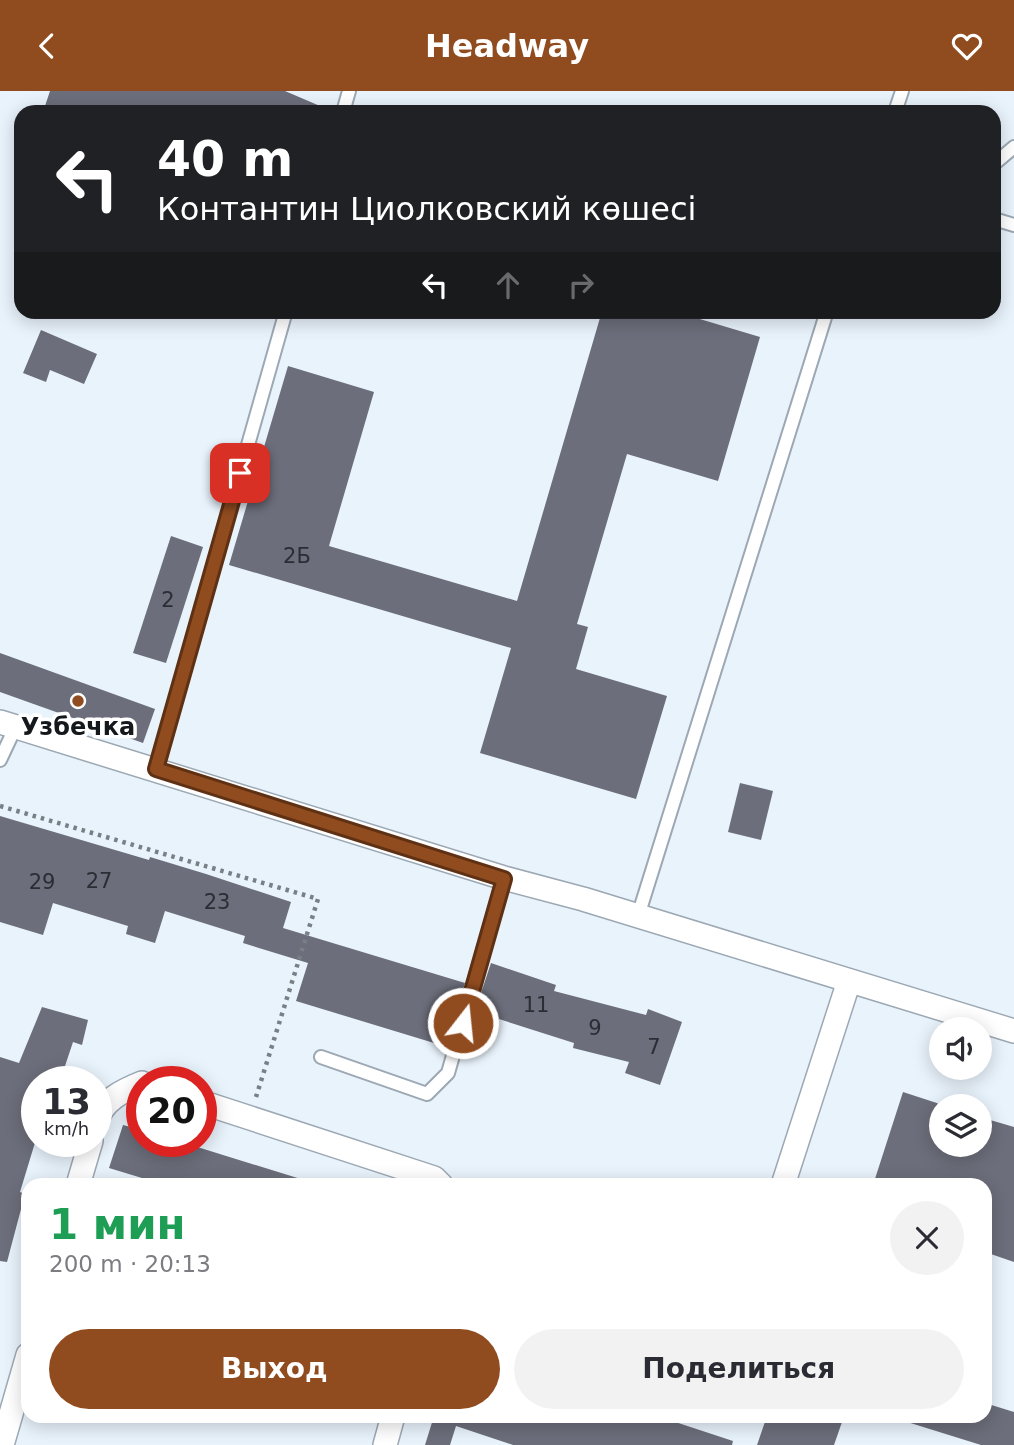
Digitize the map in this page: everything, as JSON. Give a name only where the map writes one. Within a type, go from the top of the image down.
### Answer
[{"type":"street","points":[[8,724],[504,879],[638,916],[1014,1031]]},
{"type":"street","points":[[785,1178],[849,981]]},
{"type":"street","points":[[112,1099],[126,1089]]},
{"type":"street","points":[[217,1107],[435,1178]]},
{"type":"street","points":[[80,1178],[86,1157]]},
{"type":"street","points":[[2,1445],[21,1379]]},
{"type":"street","points":[[385,1445],[391,1423]]},
{"type":"lane","points":[[156,769],[284,319]]},
{"type":"lane","points":[[638,916],[824,319]]},
{"type":"lane","points":[[0,760],[8,724]]},
{"type":"lane","points":[[321,1057],[427,1094],[448,1073],[504,879]]},
{"type":"path","points":[[0,806],[318,899],[249,1118]]},
{"type":"building","points":[[50,91],[285,91],[318,105],[45,105]]},
{"type":"building","points":[[600,319],[700,319],[760,337],[718,481],[627,454],[577,624],[588,627],[576,669],[667,696],[636,799],[480,753],[511,648],[229,565],[288,366],[374,392],[329,546],[517,601]]},
{"type":"building","points":[[41,330],[97,354],[84,384],[50,370],[46,382],[23,373]]},
{"type":"building","points":[[171,536],[203,547],[166,663],[133,653]]},
{"type":"building","name":"Узбечка","points":[[0,653],[155,709],[143,743],[0,692]]},
{"type":"building","points":[[740,783],[773,791],[761,840],[728,832]]},
{"type":"building","points":[[0,816],[149,860],[150,857],[291,902],[283,928],[465,983],[455,1017],[443,1013],[434,1043],[296,1001],[308,963],[243,943],[245,936],[165,911],[155,943],[126,934],[128,926],[53,903],[43,935],[0,922]]},
{"type":"building","points":[[491,963],[556,985],[554,991],[646,1015],[648,1009],[682,1022],[660,1085],[625,1073],[629,1062],[573,1048],[574,1043],[499,1019],[495,1032],[471,1023]]},
{"type":"building","points":[[42,1007],[88,1020],[82,1045],[73,1042],[65,1066],[21,1066],[21,1157],[31,1157],[24,1178],[21,1178],[21,1209],[7,1262],[0,1261],[0,1057],[19,1063]]},
{"type":"building","points":[[903,1092],[929,1100],[929,1157],[992,1157],[992,1121],[1014,1127],[1014,1262],[992,1254],[992,1178],[875,1178]]},
{"type":"building","points":[[123,1125],[126,1126],[126,1157],[217,1157],[217,1153],[298,1178],[142,1178],[109,1168]]},
{"type":"building","points":[[992,1405],[1014,1412],[1014,1445],[981,1445],[910,1423],[992,1423]]},
{"type":"building","points":[[432,1423],[678,1423],[733,1441],[732,1445],[513,1445],[456,1426],[450,1445],[425,1445]]},
{"type":"building","points":[[765,1423],[842,1423],[834,1445],[757,1445]]},
{"type":"place","name":"Узбечка","points":[[78,701]]},
{"type":"route","points":[[240,473],[156,769],[504,879],[463,1023]]}]
